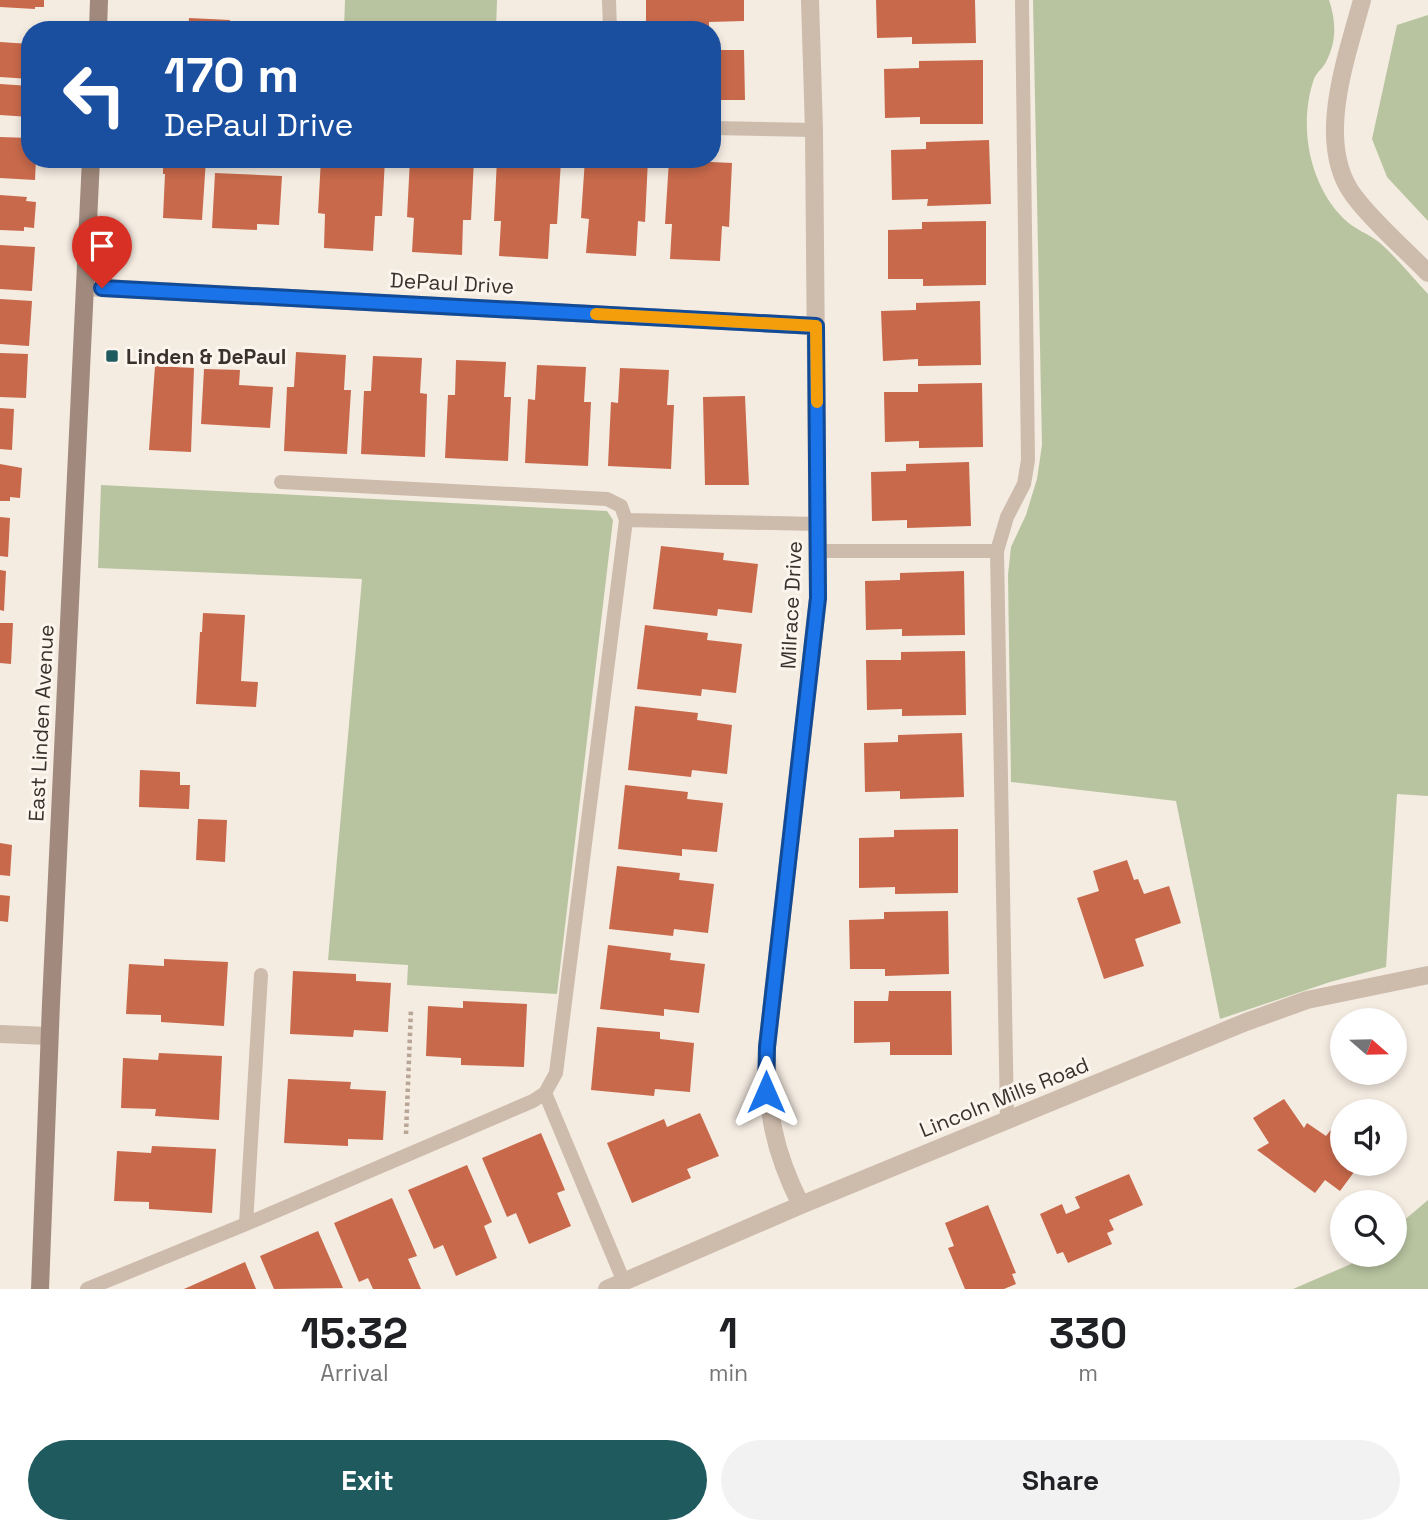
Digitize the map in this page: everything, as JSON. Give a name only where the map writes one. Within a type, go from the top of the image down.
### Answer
[{"type":"main road","points":[[98,21],[99,0]]},
{"type":"main road","name":"East Linden Avenue","points":[[40,1289],[49,1036],[91,168]]},
{"type":"street","name":"Milrace Drive","points":[[801,1205],[784,1173],[766,1092],[767,1047],[818,598],[814,130],[810,0]]},
{"type":"street","points":[[1362,0],[1333,124],[1338,167],[1353,195],[1428,274]]},
{"type":"street","name":"DePaul Drive","points":[[85,287],[816,326]]},
{"type":"street","name":"Lincoln Mills Road","points":[[607,1289],[801,1205],[1246,1022],[1295,1004],[1428,975]]},
{"type":"street","points":[[0,1034],[49,1036]]},
{"type":"lane","points":[[609,0],[610,21]]},
{"type":"lane","points":[[1007,1120],[997,551],[1007,517],[1024,484],[1028,460],[1022,0]]},
{"type":"lane","points":[[721,128],[814,130]]},
{"type":"lane","points":[[87,1289],[533,1101],[545,1093],[556,1073],[626,520],[621,506],[607,499],[281,482]]},
{"type":"lane","points":[[626,520],[818,524]]},
{"type":"lane","points":[[818,551],[997,551]]},
{"type":"lane","points":[[246,1224],[261,975]]},
{"type":"lane","points":[[545,1093],[624,1282]]},
{"type":"path","points":[[405,1156],[411,1009]]},
{"type":"green space","points":[[345,0],[497,0],[496,21],[344,21]]},
{"type":"green space","points":[[1033,0],[1329,0],[1334,39],[1326,62],[1314,79],[1307,116],[1307,135],[1315,172],[1322,189],[1344,219],[1380,243],[1428,294],[1428,796],[1397,794],[1386,967],[1330,982],[1220,1019],[1176,801],[1011,782],[1008,575],[1011,547],[1026,515],[1037,479],[1042,445]]},
{"type":"green space","points":[[1428,15],[1428,221],[1387,177],[1372,139],[1397,25]]},
{"type":"green space","points":[[101,485],[607,511],[613,520],[557,994],[407,985],[408,965],[328,960],[362,579],[98,568]]},
{"type":"green space","points":[[1428,1200],[1428,1289],[1293,1289],[1344,1267],[1407,1267],[1407,1218]]},
{"type":"building","points":[[0,0],[44,0],[44,7],[0,7]]},
{"type":"building","points":[[646,0],[744,0],[744,21],[646,21]]},
{"type":"building","points":[[876,0],[975,0],[976,43],[912,44],[912,37],[877,38]]},
{"type":"building","points":[[189,18],[230,20],[230,21],[189,21]]},
{"type":"building","points":[[0,42],[21,43],[21,78],[0,77]]},
{"type":"building","points":[[721,50],[744,50],[745,100],[721,100]]},
{"type":"building","points":[[983,60],[983,124],[920,124],[920,117],[885,118],[884,69],[919,68],[919,61]]},
{"type":"building","points":[[0,84],[21,85],[21,116],[0,115]]},
{"type":"building","points":[[0,137],[21,138],[21,168],[36,168],[35,180],[0,178]]},
{"type":"building","points":[[989,140],[991,204],[927,206],[928,199],[892,200],[891,150],[926,149],[926,142]]},
{"type":"building","points":[[721,162],[732,163],[729,227],[722,226],[720,261],[670,259],[672,224],[665,224],[668,168],[721,168]]},
{"type":"building","points":[[163,168],[205,168],[202,220],[163,218]]},
{"type":"building","points":[[320,168],[385,168],[382,216],[375,216],[373,251],[324,248],[325,214],[318,213]]},
{"type":"building","points":[[410,168],[474,168],[471,220],[463,220],[462,255],[412,252],[414,218],[407,217]]},
{"type":"building","points":[[497,168],[561,168],[557,224],[550,224],[548,259],[499,256],[501,221],[494,221]]},
{"type":"building","points":[[584,168],[648,168],[645,222],[638,221],[636,256],[586,253],[589,219],[581,218]]},
{"type":"building","points":[[215,173],[282,176],[279,225],[257,224],[257,230],[212,228]]},
{"type":"building","points":[[0,195],[27,197],[26,201],[36,202],[34,228],[24,227],[24,231],[0,230]]},
{"type":"building","points":[[986,221],[986,285],[923,286],[923,279],[888,279],[888,230],[922,229],[922,222]]},
{"type":"building","points":[[0,245],[35,247],[32,291],[0,289]]},
{"type":"building","points":[[0,299],[32,301],[29,346],[0,344]]},
{"type":"building","points":[[980,301],[981,365],[918,366],[918,359],[883,361],[881,311],[916,310],[916,303]]},
{"type":"building","points":[[296,352],[346,355],[344,390],[351,390],[347,454],[284,451],[287,387],[294,387]]},
{"type":"building","points":[[0,353],[28,354],[26,398],[0,397]]},
{"type":"building","points":[[373,356],[422,358],[420,393],[427,394],[425,457],[361,454],[364,391],[371,391]]},
{"type":"building","points":[[456,360],[506,362],[504,397],[511,397],[508,461],[445,458],[448,395],[455,395]]},
{"type":"building","points":[[537,365],[586,367],[584,402],[591,402],[588,466],[525,463],[528,399],[535,400]]},
{"type":"building","points":[[155,366],[194,368],[191,452],[149,450]]},
{"type":"building","points":[[620,368],[669,370],[667,405],[674,405],[671,469],[608,466],[611,402],[618,403]]},
{"type":"building","points":[[204,369],[240,370],[239,385],[273,387],[270,428],[201,424]]},
{"type":"building","points":[[982,383],[983,447],[919,448],[919,441],[885,442],[884,392],[918,392],[918,384]]},
{"type":"building","points":[[745,396],[749,485],[705,485],[703,397]]},
{"type":"building","points":[[0,408],[14,409],[12,450],[0,449]]},
{"type":"building","points":[[969,462],[971,526],[907,528],[907,520],[872,521],[871,472],[906,471],[906,464]]},
{"type":"building","points":[[0,464],[22,468],[20,498],[10,497],[10,501],[0,501]]},
{"type":"building","points":[[0,517],[10,518],[8,557],[0,556]]},
{"type":"building","points":[[661,546],[724,553],[723,560],[758,564],[752,613],[718,609],[717,616],[653,609]]},
{"type":"building","points":[[0,570],[6,571],[4,611],[0,610]]},
{"type":"building","points":[[964,571],[965,635],[902,636],[902,629],[866,630],[865,581],[900,580],[900,573]]},
{"type":"building","points":[[203,613],[245,615],[241,681],[258,682],[256,707],[196,704]]},
{"type":"building","points":[[0,623],[13,623],[11,664],[0,663]]},
{"type":"building","points":[[645,625],[708,633],[707,640],[742,644],[736,693],[702,689],[701,696],[637,689]]},
{"type":"building","points":[[965,651],[966,715],[902,716],[902,709],[867,710],[866,660],[901,660],[901,652]]},
{"type":"building","points":[[635,706],[698,713],[697,720],[732,725],[727,774],[692,770],[691,777],[628,770]]},
{"type":"building","points":[[962,733],[964,797],[900,799],[900,791],[865,792],[864,743],[898,742],[898,735]]},
{"type":"building","points":[[140,770],[180,772],[180,785],[190,785],[189,809],[139,807]]},
{"type":"building","points":[[625,785],[688,792],[687,799],[723,803],[717,852],[682,849],[682,856],[618,849]]},
{"type":"building","points":[[198,819],[227,820],[225,862],[196,860]]},
{"type":"building","points":[[958,829],[958,893],[895,894],[895,887],[859,888],[859,838],[894,837],[894,830]]},
{"type":"building","points":[[0,843],[12,845],[10,876],[0,875]]},
{"type":"building","points":[[1127,860],[1134,880],[1138,879],[1144,894],[1169,886],[1181,923],[1135,939],[1144,966],[1104,979],[1077,898],[1099,891],[1093,871]]},
{"type":"building","points":[[617,866],[680,873],[679,880],[714,884],[708,933],[674,929],[673,936],[609,929]]},
{"type":"building","points":[[0,895],[10,896],[8,922],[0,921]]},
{"type":"building","points":[[948,911],[949,974],[885,976],[885,969],[850,969],[849,920],[884,919],[884,912]]},
{"type":"building","points":[[608,945],[671,953],[670,960],[705,964],[699,1013],[664,1009],[664,1016],[600,1009]]},
{"type":"building","points":[[164,959],[228,962],[224,1026],[161,1022],[161,1015],[126,1014],[129,964],[164,966]]},
{"type":"building","points":[[293,971],[356,974],[356,981],[391,983],[388,1032],[354,1030],[353,1037],[290,1034]]},
{"type":"building","points":[[889,991],[951,991],[952,1055],[890,1055],[890,1042],[854,1043],[854,1001],[888,1001]]},
{"type":"building","points":[[463,1001],[527,1004],[524,1067],[461,1065],[461,1058],[426,1056],[428,1006],[463,1008]]},
{"type":"building","points":[[597,1027],[660,1032],[660,1039],[694,1043],[690,1092],[655,1089],[654,1096],[591,1090]]},
{"type":"building","points":[[159,1053],[222,1056],[219,1120],[155,1116],[156,1109],[121,1108],[123,1058],[158,1060]]},
{"type":"building","points":[[288,1079],[351,1082],[350,1089],[386,1091],[383,1140],[348,1139],[348,1146],[284,1143]]},
{"type":"building","points":[[1284,1099],[1304,1128],[1307,1123],[1326,1136],[1330,1131],[1330,1176],[1351,1176],[1341,1190],[1325,1180],[1315,1193],[1257,1150],[1269,1143],[1253,1118]]},
{"type":"building","points":[[700,1113],[719,1156],[687,1169],[691,1178],[632,1203],[607,1143],[664,1119],[667,1127]]},
{"type":"building","points":[[541,1133],[565,1190],[557,1193],[571,1226],[529,1244],[516,1213],[507,1217],[482,1158]]},
{"type":"building","points":[[152,1146],[216,1149],[212,1213],[149,1209],[149,1202],[114,1201],[117,1151],[151,1153]]},
{"type":"building","points":[[467,1165],[492,1222],[484,1226],[497,1258],[456,1276],[443,1245],[434,1249],[408,1190]]},
{"type":"building","points":[[1129,1174],[1143,1205],[1109,1220],[1114,1230],[1107,1233],[1112,1244],[1068,1263],[1063,1252],[1057,1254],[1040,1214],[1062,1204],[1066,1214],[1080,1208],[1075,1197]]},
{"type":"building","points":[[392,1198],[417,1256],[408,1259],[421,1289],[373,1289],[368,1278],[359,1282],[334,1223]]},
{"type":"building","points":[[988,1205],[1016,1273],[1012,1274],[1016,1284],[1004,1289],[965,1289],[948,1248],[954,1246],[945,1223]]},
{"type":"building","points":[[318,1231],[343,1288],[274,1289],[260,1256]]},
{"type":"building","points":[[245,1262],[256,1289],[184,1289]]},
{"type":"slow traffic","points":[[596,314],[816,326],[817,402]]},
{"type":"place","name":"Linden & DePaul","points":[[112,356]]},
{"type":"route","points":[[102,288],[816,326],[818,598],[767,1047],[766,1092]]}]
